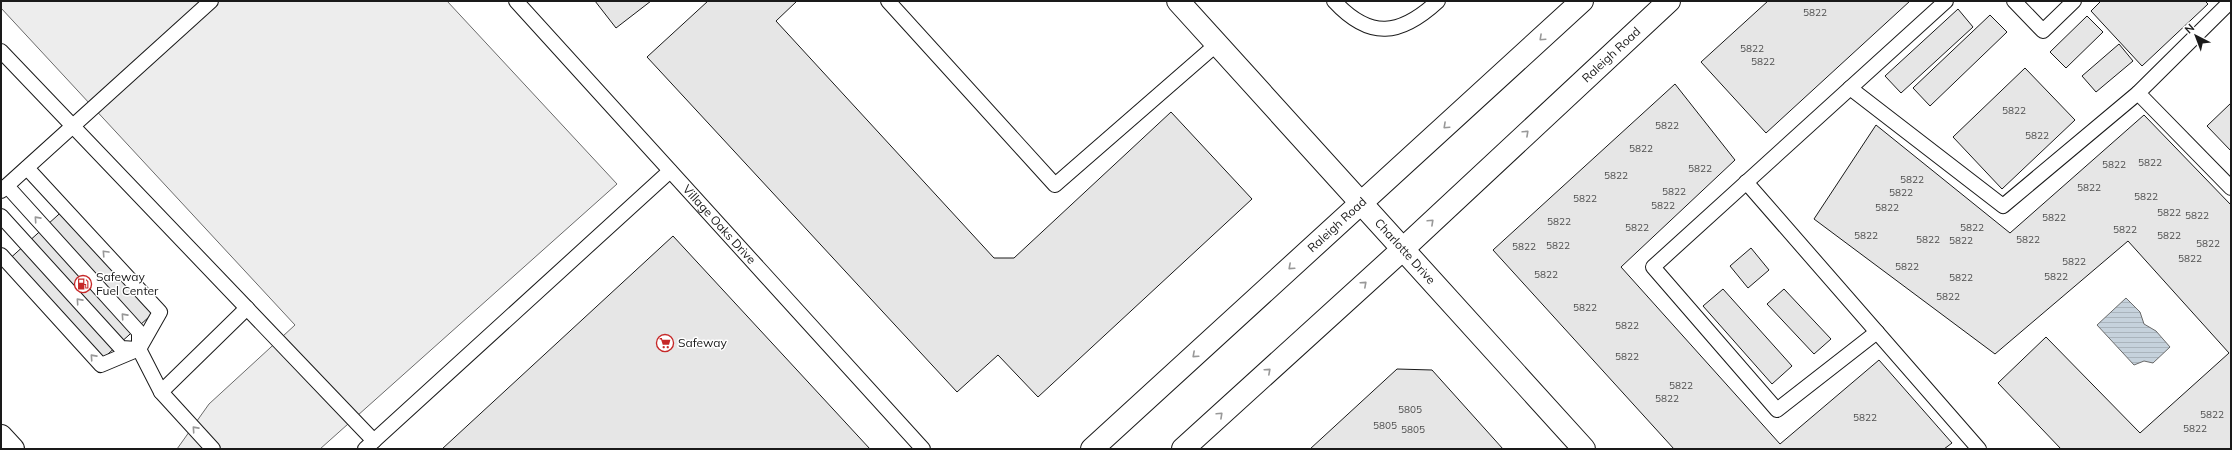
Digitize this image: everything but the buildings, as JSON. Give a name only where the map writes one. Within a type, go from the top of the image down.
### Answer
[{"type":"street","name":"Charlotte Drive","points":[[1178,1],[1584,449]]},
{"type":"street","name":"Raleigh Road","points":[[1092,449],[1582,1]]},
{"type":"street","name":"Raleigh Road","points":[[1183,449],[1403,249],[1669,1]]},
{"type":"street","points":[[1,436],[13,449]]},
{"type":"lane","points":[[210,1],[4,189],[138,332],[139,349],[161,392],[213,449]]},
{"type":"lane","name":"Village Oaks Drive","points":[[516,1],[923,449]]},
{"type":"lane","points":[[888,1],[1055,185],[1216,44]]},
{"type":"lane","points":[[1334,1],[1346,14],[1361,25],[1380,30],[1405,25],[1426,12],[1438,1]]},
{"type":"lane","points":[[1877,332],[1777,410],[1653,267],[1946,1]]},
{"type":"lane","points":[[2014,1],[2043,31],[2074,1]]},
{"type":"lane","points":[[1850,88],[2004,206],[2138,93],[2231,1]]},
{"type":"lane","points":[[1,51],[247,308],[369,445],[670,171]]},
{"type":"lane","points":[[2138,93],[2231,188]]},
{"type":"lane","points":[[1,255],[101,366],[139,349],[160,312],[27,168]]},
{"type":"lane","points":[[1746,182],[1979,449]]},
{"type":"lane","points":[[1,216],[121,348],[139,349]]},
{"type":"lane","points":[[161,392],[247,308]]},
{"type":"shaded area","points":[[1,1],[447,1],[617,184],[320,449],[177,449],[209,404],[295,325],[1,8]]},
{"type":"shaded area","points":[[2126,298],[2140,312],[2144,324],[2156,331],[2170,347],[2153,363],[2144,361],[2134,365],[2097,325]]},
{"type":"place","name":"Safeway Fuel Center","points":[[83,284]]},
{"type":"place","name":"Safeway","points":[[665,343]]}]
